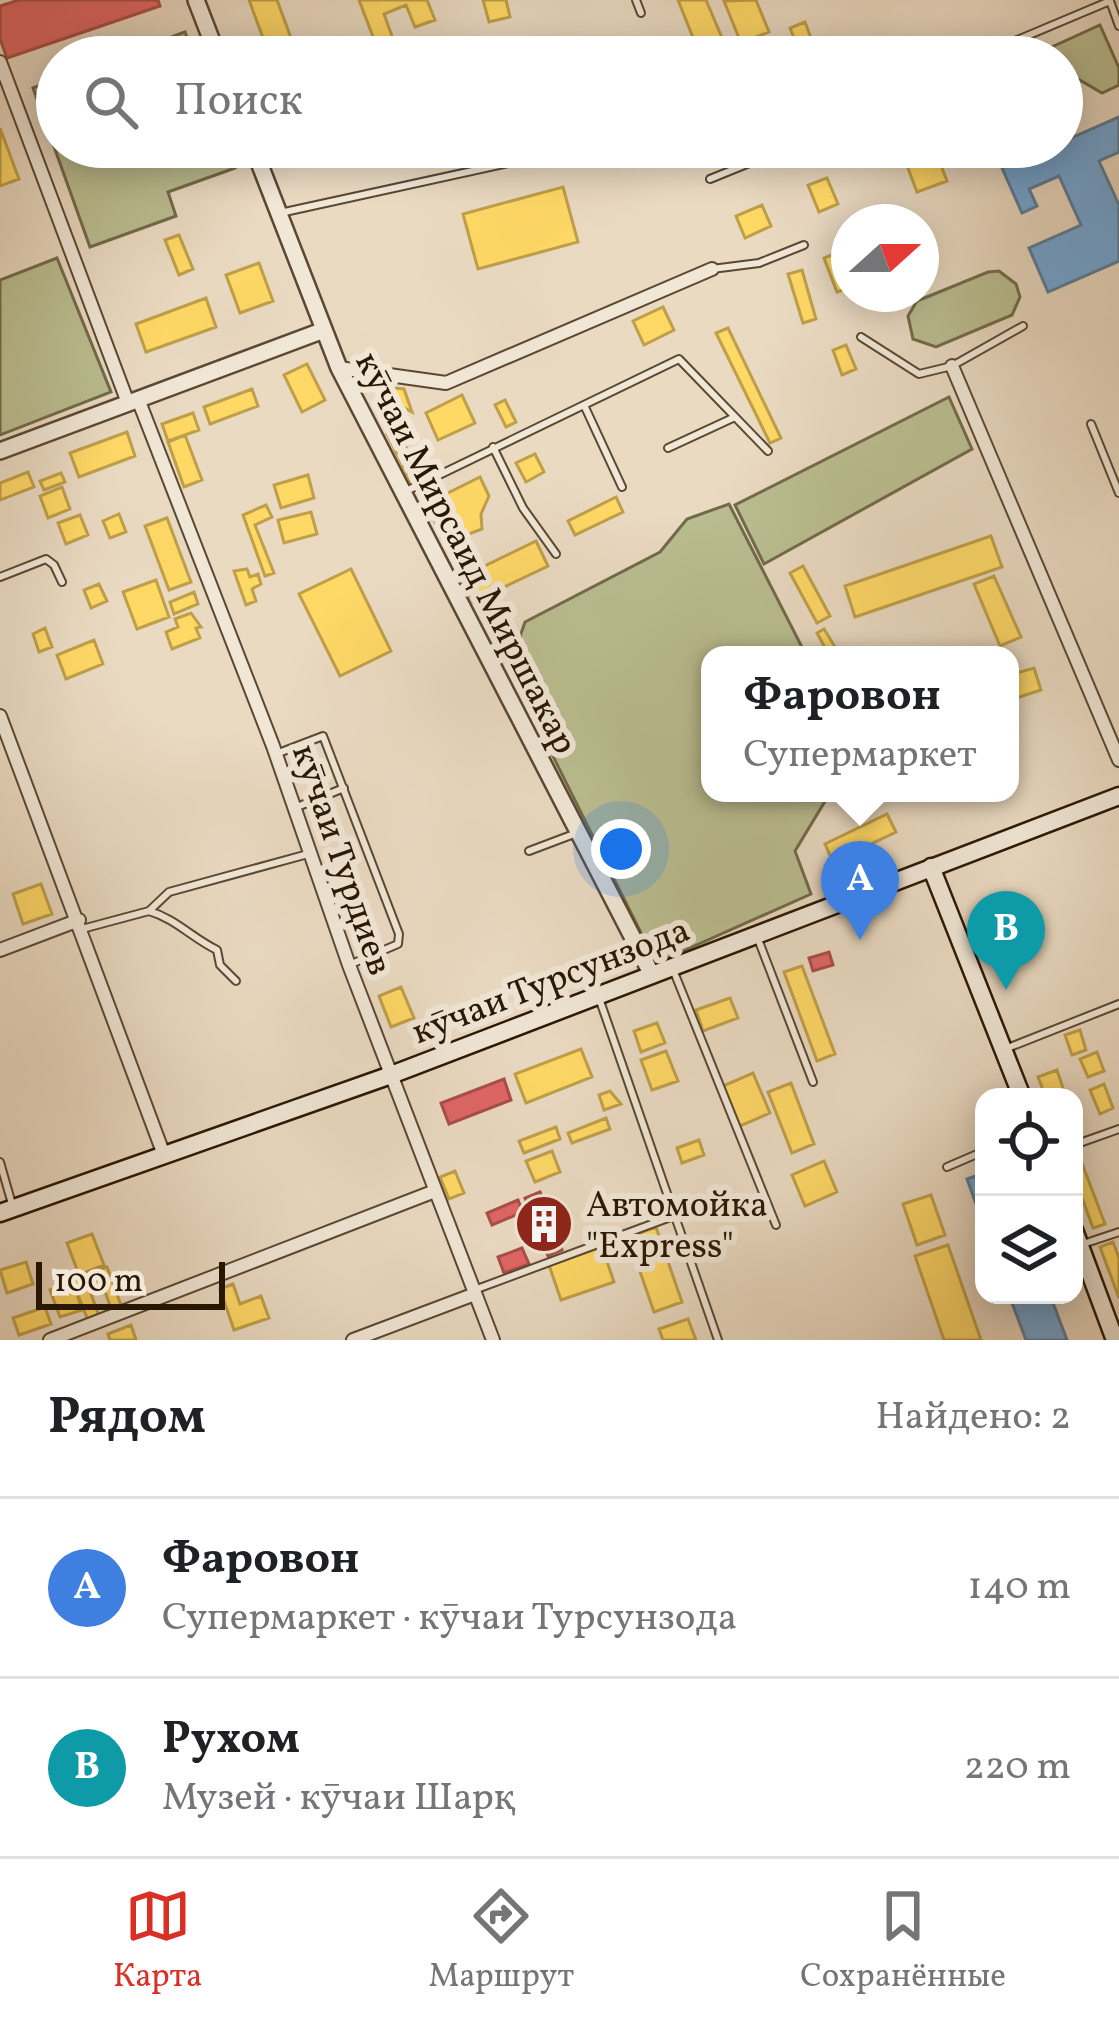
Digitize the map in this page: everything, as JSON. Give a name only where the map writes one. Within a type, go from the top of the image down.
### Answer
[{"type":"main road","name":"кӯчаи Турсунзода","points":[[7,1211],[391,1076],[1119,796]]},
{"type":"main road","points":[[931,868],[1018,1088]]},
{"type":"main road","points":[[1083,1251],[1114,1318],[1115,1340]]},
{"type":"street","points":[[196,0],[210,36]]},
{"type":"street","name":"кӯчаи Турдиев","points":[[0,62],[36,154]]},
{"type":"street","name":"кӯчаи Турдиев","points":[[42,168],[275,754],[349,965],[493,1340]]},
{"type":"street","name":"кӯчаи Мирсаид Миршакар","points":[[261,168],[339,368],[652,975]]},
{"type":"street","points":[[339,368],[446,382],[712,269]]},
{"type":"street","points":[[0,451],[324,330]]},
{"type":"street","points":[[952,366],[1119,760]]},
{"type":"street","points":[[0,716],[164,1154]]},
{"type":"street","points":[[0,950],[81,924]]},
{"type":"street","points":[[50,1340],[435,1191]]},
{"type":"street","points":[[353,1340],[474,1292]]},
{"type":"lane","points":[[636,0],[641,13]]},
{"type":"lane","points":[[1026,36],[1110,0],[1119,26]]},
{"type":"lane","points":[[279,214],[487,168]]},
{"type":"lane","points":[[710,178],[735,168]]},
{"type":"lane","points":[[712,269],[759,263],[804,245]]},
{"type":"lane","points":[[861,337],[919,374],[952,366],[1023,326]]},
{"type":"lane","points":[[401,494],[680,359],[768,451]]},
{"type":"lane","points":[[584,405],[622,487]]},
{"type":"lane","points":[[668,448],[735,417]]},
{"type":"lane","points":[[1091,424],[1119,493]]},
{"type":"lane","points":[[493,447],[523,508],[556,554]]},
{"type":"lane","points":[[0,577],[46,559],[62,582]]},
{"type":"lane","points":[[275,754],[323,736],[400,941],[349,965]]},
{"type":"lane","points":[[295,808],[344,788]]},
{"type":"lane","points":[[529,850],[578,833]]},
{"type":"lane","points":[[149,911],[169,892],[310,853]]},
{"type":"lane","points":[[81,924],[149,911],[177,921],[193,938],[217,950],[220,965],[236,981]]},
{"type":"lane","points":[[757,936],[813,1082]]},
{"type":"lane","points":[[672,967],[776,1226]]},
{"type":"lane","points":[[598,995],[718,1340]]},
{"type":"lane","points":[[1003,1050],[1119,1004]]},
{"type":"lane","points":[[1083,1142],[1119,1129]]},
{"type":"lane","points":[[947,1167],[975,1155]]},
{"type":"lane","points":[[0,1162],[7,1211]]},
{"type":"lane","points":[[474,1292],[676,1214]]},
{"type":"lane","points":[[1083,1237],[1119,1232]]},
{"type":"green space","points":[[1100,25],[1119,68],[1119,85],[1102,93],[1083,82],[1083,36],[1076,36]]},
{"type":"green space","points":[[62,168],[235,168],[168,192],[176,216],[90,247]]},
{"type":"green space","points":[[57,258],[111,392],[0,435],[0,280]]},
{"type":"green space","points":[[999,271],[1016,284],[1020,297],[1012,315],[936,347],[913,339],[910,312],[939,312],[939,292]]},
{"type":"green space","points":[[949,397],[972,449],[764,564],[735,505]]},
{"type":"green space","points":[[729,504],[801,646],[701,646],[701,802],[825,802],[795,851],[811,894],[656,963],[509,668],[525,622],[660,552],[687,519]]},
{"type":"building: Жильё","points":[[249,0],[277,0],[290,36],[262,36]]},
{"type":"building: Жильё","points":[[359,0],[427,0],[435,20],[415,27],[406,5],[384,14],[392,36],[373,36]]},
{"type":"building: Жильё","points":[[483,0],[506,0],[510,17],[489,22]]},
{"type":"building: Жильё","points":[[678,0],[706,0],[721,36],[692,36]]},
{"type":"building: Жильё","points":[[756,0],[769,32],[738,36],[724,1]]},
{"type":"building: Жильё","points":[[805,22],[810,36],[793,36],[790,28]]},
{"type":"building: Жильё","points":[[0,128],[19,179],[0,186]]},
{"type":"building: Жильё","points":[[908,168],[942,168],[947,181],[917,192]]},
{"type":"building: Жильё","points":[[827,178],[838,204],[819,212],[808,185]]},
{"type":"building: Жильё","points":[[563,187],[578,242],[478,269],[463,214]]},
{"type":"building: Жильё","points":[[762,205],[771,226],[745,238],[736,216]]},
{"type":"building: Жильё","points":[[179,235],[193,269],[179,275],[165,240]]},
{"type":"building: Жильё","points":[[259,263],[273,301],[240,313],[226,275]]},
{"type":"building: Жильё","points":[[802,270],[816,319],[803,323],[788,274]]},
{"type":"building: Жильё","points":[[206,298],[216,327],[146,352],[136,324]]},
{"type":"building: Жильё","points":[[663,307],[674,330],[644,345],[633,321]]},
{"type":"building: Жильё","points":[[728,328],[781,438],[770,443],[716,333]]},
{"type":"building: Жильё","points":[[846,345],[856,369],[842,375],[833,350]]},
{"type":"building: Жильё","points":[[307,364],[325,400],[302,412],[284,375]]},
{"type":"building: Жильё","points":[[394,388],[404,389],[412,412],[392,401]]},
{"type":"building: Жильё","points":[[252,389],[258,406],[210,424],[204,407]]},
{"type":"building: Жильё","points":[[462,395],[475,423],[438,440],[426,413]]},
{"type":"building: Жильё","points":[[505,400],[516,422],[506,427],[495,405]]},
{"type":"building: Жильё","points":[[193,413],[199,430],[168,441],[162,424]]},
{"type":"building: Жильё","points":[[397,429],[421,478],[411,483],[387,434]]},
{"type":"building: Жильё","points":[[127,432],[135,456],[79,477],[70,453]]},
{"type":"building: Жильё","points":[[185,435],[202,480],[184,487],[168,442]]},
{"type":"building: Жильё","points":[[535,454],[544,472],[526,482],[516,463]]},
{"type":"building: Жильё","points":[[28,472],[34,487],[0,500],[0,483]]},
{"type":"building: Жильё","points":[[61,473],[65,482],[44,490],[40,481]]},
{"type":"building: Жильё","points":[[308,475],[314,498],[281,508],[274,485]]},
{"type":"building: Жильё","points":[[480,477],[489,496],[481,514],[482,529],[469,534],[457,524],[445,529],[436,524],[426,504]]},
{"type":"building: Жильё","points":[[62,487],[70,509],[48,518],[40,496]]},
{"type":"building: Жильё","points":[[616,497],[623,512],[575,535],[568,521]]},
{"type":"building: Жильё","points":[[266,505],[272,517],[255,525],[274,573],[265,576],[243,515]]},
{"type":"building: Жильё","points":[[311,512],[317,534],[284,543],[278,520]]},
{"type":"building: Жильё","points":[[119,514],[126,532],[110,538],[103,521]]},
{"type":"building: Жильё","points":[[80,515],[88,535],[66,544],[58,523]]},
{"type":"building: Жильё","points":[[167,518],[191,582],[169,590],[145,526]]},
{"type":"building: Жильё","points":[[991,536],[1002,567],[855,617],[845,586]]},
{"type":"building: Жильё","points":[[536,541],[548,566],[473,602],[460,578]]},
{"type":"building: Жильё","points":[[803,566],[830,616],[817,623],[790,573]]},
{"type":"building: Жильё","points":[[247,569],[250,577],[258,574],[261,584],[252,589],[256,601],[246,605],[234,571]]},
{"type":"building: Жильё","points":[[351,569],[391,651],[340,676],[299,594]]},
{"type":"building: Жильё","points":[[994,576],[1021,637],[1000,646],[974,584]]},
{"type":"building: Жильё","points":[[156,580],[169,617],[137,629],[123,592]]},
{"type":"building: Жильё","points":[[99,584],[107,601],[91,608],[84,590]]},
{"type":"building: Жильё","points":[[194,592],[198,604],[174,614],[170,602]]},
{"type":"building: Жильё","points":[[191,613],[201,627],[196,628],[200,638],[172,649],[166,632],[178,627],[175,619]]},
{"type":"building: Жильё","points":[[45,628],[52,647],[39,652],[33,634]]},
{"type":"building: Жильё","points":[[824,629],[834,646],[824,646],[817,633]]},
{"type":"building: Жильё","points":[[94,640],[103,664],[66,679],[57,655]]},
{"type":"building: Жильё","points":[[1034,668],[1041,690],[1019,697],[1019,672]]},
{"type":"building: Жильё","points":[[887,814],[896,832],[833,862],[825,844]]},
{"type":"building: Жильё","points":[[41,884],[52,914],[23,924],[13,894]]},
{"type":"building: Жильё","points":[[802,966],[835,1054],[817,1061],[784,972]]},
{"type":"building: Жильё","points":[[401,987],[414,1018],[391,1027],[379,996]]},
{"type":"building: Жильё","points":[[730,998],[738,1018],[703,1031],[696,1010]]},
{"type":"building: Жильё","points":[[657,1023],[665,1043],[641,1052],[634,1031]]},
{"type":"building: Жильё","points":[[1080,1030],[1086,1050],[1072,1055],[1065,1035]]},
{"type":"building: Жильё","points":[[581,1049],[592,1077],[526,1103],[515,1074]]},
{"type":"building: Жильё","points":[[666,1051],[678,1081],[652,1090],[641,1060]]},
{"type":"building: Жильё","points":[[1097,1052],[1104,1071],[1088,1077],[1080,1059]]},
{"type":"building: Жильё","points":[[1057,1070],[1063,1088],[1042,1088],[1038,1077]]},
{"type":"building: Жильё","points":[[753,1073],[770,1113],[740,1126],[723,1086]]},
{"type":"building: Жильё","points":[[791,1083],[814,1144],[792,1153],[768,1092]]},
{"type":"building: Жильё","points":[[1104,1084],[1113,1108],[1100,1114],[1090,1090]]},
{"type":"building: Жильё","points":[[610,1091],[621,1104],[604,1110],[599,1095]]},
{"type":"building: Жильё","points":[[606,1118],[610,1129],[572,1143],[568,1133]]},
{"type":"building: Жильё","points":[[556,1127],[560,1139],[524,1153],[519,1141]]},
{"type":"building: Жильё","points":[[699,1140],[704,1155],[682,1163],[677,1148]]},
{"type":"building: Жильё","points":[[552,1151],[560,1172],[535,1182],[526,1161]]},
{"type":"building: Жильё","points":[[824,1161],[837,1192],[805,1206],[792,1175]]},
{"type":"building: Жильё","points":[[1083,1166],[1105,1224],[1093,1228],[1083,1201]]},
{"type":"building: Жильё","points":[[455,1171],[464,1193],[449,1199],[440,1177]]},
{"type":"building: Жильё","points":[[931,1195],[945,1235],[917,1245],[903,1204]]},
{"type":"building: Жильё","points":[[656,1227],[682,1302],[654,1312],[628,1237]]},
{"type":"building: Жильё","points":[[92,1234],[104,1265],[79,1275],[67,1243]]},
{"type":"building: Жильё","points":[[1113,1242],[1119,1258],[1119,1298],[1100,1247]]},
{"type":"building: Жильё","points":[[948,1245],[981,1340],[944,1340],[915,1256]]},
{"type":"building: Жильё","points":[[602,1247],[614,1282],[561,1300],[549,1265]]},
{"type":"building: Жильё","points":[[26,1262],[33,1284],[7,1293],[0,1270]]},
{"type":"building: Жильё","points":[[107,1267],[122,1308],[112,1311],[104,1289],[91,1294],[99,1316],[88,1320],[72,1280]]},
{"type":"building: Жильё","points":[[73,1282],[82,1310],[60,1317],[50,1290]]},
{"type":"building: Жильё","points":[[233,1284],[240,1304],[261,1296],[269,1318],[234,1330],[220,1289]]},
{"type":"building: Жильё","points":[[45,1307],[51,1324],[19,1335],[13,1318]]},
{"type":"building: Жильё","points":[[688,1319],[696,1340],[663,1340],[659,1329]]},
{"type":"building: Жильё","points":[[131,1325],[136,1340],[110,1340],[108,1334]]},
{"type":"building: Торговля","points":[[19,0],[158,0],[160,6],[72,36],[36,36],[36,48],[7,58],[0,39],[0,6]]},
{"type":"building: Торговля","points":[[829,952],[833,965],[813,971],[809,958]]},
{"type":"building: Торговля","points":[[504,1079],[511,1100],[449,1124],[441,1103]]},
{"type":"building: Торговля","name":"Автомойка \"Express\"","points":[[540,1192],[562,1250],[548,1256],[525,1198]]},
{"type":"building: Торговля","name":"Автомойка \"Express\"","points":[[518,1200],[523,1212],[492,1225],[487,1213]]},
{"type":"building: Торговля","name":"Автомойка \"Express\"","points":[[522,1248],[529,1264],[504,1273],[498,1257]]},
{"type":"building: Школы","points":[[1119,117],[1119,152],[1099,161],[1119,205],[1119,261],[1048,292],[1029,248],[1081,225],[1059,176],[1029,189],[1037,206],[1022,213],[1002,168],[1083,168],[1083,133]]},
{"type":"building: Школы","points":[[975,1176],[975,1201],[967,1179]]},
{"type":"building: Школы","points":[[1012,1304],[1053,1304],[1067,1340],[1026,1340]]},
{"type":"place","name":"Фаровон","points":[[860,940]]},
{"type":"place","name":"Рухом","points":[[1006,990]]},
{"type":"place","name":"Автомойка \"Express\"","points":[[544,1224]]}]
